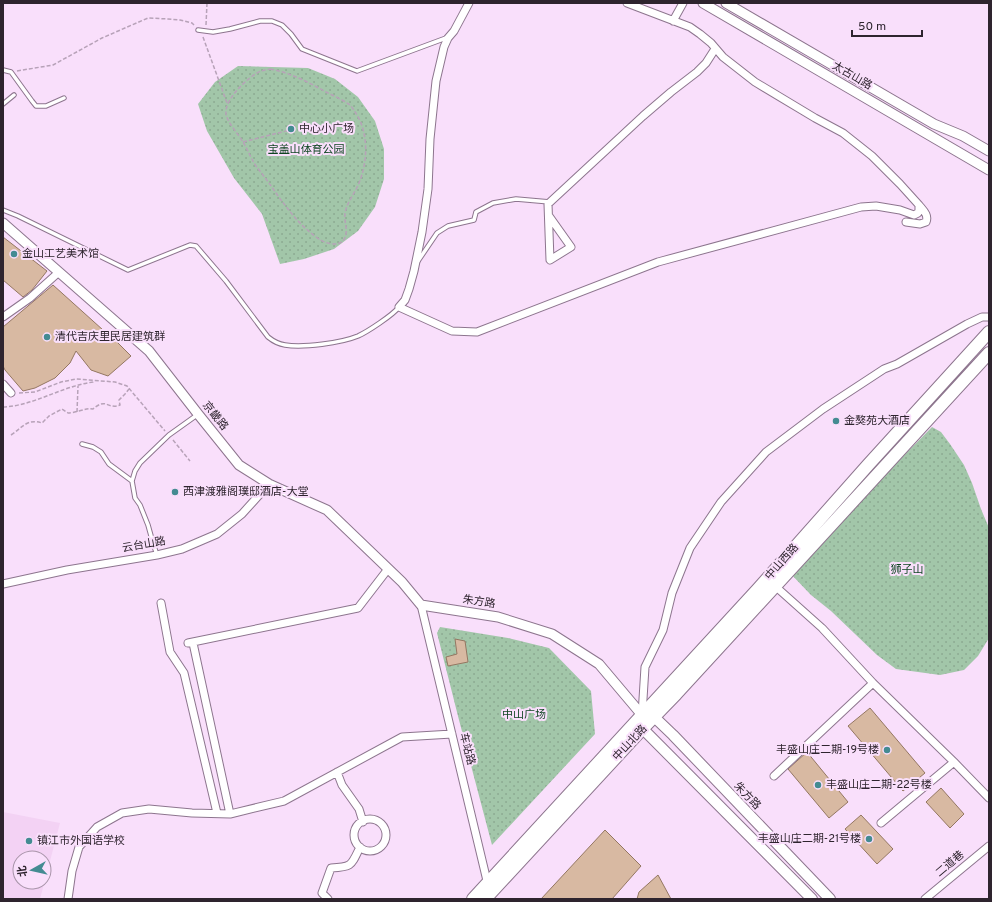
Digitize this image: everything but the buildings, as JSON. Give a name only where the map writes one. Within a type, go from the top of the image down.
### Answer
[{"type":"main road","name":"中山西路","points":[[573,789],[644,718],[884,447],[989,332]]},
{"type":"main road","name":"中山西路","points":[[775,586],[989,353]]},
{"type":"main road","name":"中山北路","points":[[473,899],[488,894],[644,718],[775,586]]},
{"type":"main road","name":"朱方路","points":[[644,718],[812,899]]},
{"type":"main road","name":"朱方路","points":[[644,718],[830,899]]},
{"type":"main road","name":"中山北路","points":[[488,894],[573,789]]},
{"type":"street","points":[[469,3],[454,31],[448,38],[436,81],[430,140],[428,189],[422,232],[409,289],[405,300],[399,307],[434,324],[452,331],[477,332],[658,262],[861,207],[876,206],[900,210],[914,215],[918,213],[919,205]]},
{"type":"street","points":[[627,3],[690,27],[711,43],[723,56],[755,82],[843,133],[872,156],[900,184],[927,215],[926,222],[920,224],[906,222]]},
{"type":"street","points":[[673,21],[683,3]]},
{"type":"street","name":"太古山路","points":[[703,3],[989,170]]},
{"type":"street","name":"太古山路","points":[[726,3],[934,124],[963,136],[989,151]]},
{"type":"street","points":[[549,216],[571,246],[550,260],[548,204],[643,116],[697,72],[706,63],[715,48]]},
{"type":"street","name":"京畿路","points":[[3,223],[149,351],[239,465],[269,484],[327,510],[402,582],[421,605]]},
{"type":"street","points":[[3,317],[30,298],[59,272]]},
{"type":"street","points":[[644,718],[645,668],[663,630],[672,593],[690,548],[721,502],[766,452],[823,409],[884,369],[897,364],[966,324],[982,317],[989,317]]},
{"type":"street","points":[[3,384],[11,393]]},
{"type":"street","name":"云台山路","points":[[3,584],[67,570],[158,555],[182,549],[217,534],[242,514],[269,484]]},
{"type":"street","points":[[230,814],[191,643],[358,608],[388,569]]},
{"type":"street","points":[[775,586],[822,628],[873,683],[989,798]]},
{"type":"street","points":[[161,603],[170,652],[184,673],[217,813]]},
{"type":"street","name":"朱方路","points":[[421,605],[498,617],[552,634],[599,664],[644,718]]},
{"type":"street","name":"车站路","points":[[421,605],[488,894]]},
{"type":"street","points":[[774,776],[873,683]]},
{"type":"street","points":[[68,899],[72,870],[79,847],[97,827],[122,813],[149,809],[192,813],[230,814],[284,801],[402,737],[452,734]]},
{"type":"street","points":[[881,822],[954,762]]},
{"type":"street","points":[[337,772],[342,785],[359,809],[363,822]]},
{"type":"street","points":[[372,820],[381,824],[384,828],[386,837],[381,846],[377,849],[372,851],[366,850],[360,847],[355,840],[354,835],[358,825],[363,822],[372,820]]},
{"type":"street","name":"二道巷","points":[[925,899],[989,846]]},
{"type":"street","points":[[328,899],[322,894],[330,868],[345,867],[349,865],[360,847]]},
{"type":"lane","points":[[198,30],[213,32],[260,21],[272,21],[282,25],[302,49],[357,71],[448,38]]},
{"type":"lane","points":[[3,70],[11,72],[36,106],[46,106],[64,98]]},
{"type":"lane","points":[[3,104],[14,95]]},
{"type":"lane","points":[[415,265],[437,233],[448,226],[474,220],[476,212],[493,203],[516,199],[550,202]]},
{"type":"lane","points":[[3,210],[128,270],[190,245],[196,246],[226,281],[268,337],[274,342],[285,345],[326,344],[344,340],[359,335],[388,317],[399,307]]},
{"type":"lane","points":[[158,555],[140,505],[135,498],[132,481],[135,470],[140,463],[169,435],[198,414]]},
{"type":"lane","points":[[82,444],[93,446],[101,452],[109,464],[132,481]]},
{"type":"path","points":[[206,31],[207,3]]},
{"type":"path","points":[[11,72],[54,66],[102,38],[148,18],[168,19],[192,23],[202,33],[227,102],[226,114],[256,166],[297,221],[320,240],[329,244],[337,244],[342,242],[345,239],[346,232],[346,211],[359,182],[364,164],[365,151],[363,129],[358,115],[351,106],[308,82],[286,73],[270,69],[263,70],[247,80],[227,104]]},
{"type":"path","points":[[242,142],[290,130]]},
{"type":"path","points":[[11,393],[21,394],[35,392],[61,382],[76,379],[115,382],[127,386],[190,461]]},
{"type":"path","points":[[3,407],[30,402],[78,385],[93,382],[95,380]]},
{"type":"path","points":[[77,412],[78,385]]},
{"type":"path","points":[[11,435],[19,428],[31,422],[42,423],[49,416],[62,409],[68,413],[90,408],[93,409],[104,403],[112,406],[118,406],[120,405],[119,400],[129,388]]},
{"type":"shaded area","name":"镇江市外国语学校","points":[[3,812],[60,823],[52,853],[52,850],[12,850],[12,890],[42,890],[40,899],[3,899]]},
{"type":"green space","name":"宝盖山体育公园","points":[[238,66],[308,68],[335,79],[358,97],[375,121],[384,149],[384,179],[375,207],[358,231],[334,249],[304,259],[280,264],[262,214],[234,178],[207,131],[198,104],[215,82]]},
{"type":"green space","name":"狮子山","points":[[932,427],[941,432],[964,465],[989,528],[989,638],[978,656],[964,670],[940,675],[896,669],[877,655],[831,611],[811,595],[789,572]]},
{"type":"green space","name":"中山广场","points":[[440,627],[508,638],[549,648],[591,691],[595,734],[492,845],[437,633]]},
{"type":"place","name":"中心小广场","points":[[291,129]]},
{"type":"place","name":"金山工艺美术馆","points":[[14,254]]},
{"type":"place","name":"清代吉庆里民居建筑群","points":[[47,337]]},
{"type":"place","name":"金獒苑大酒店","points":[[836,421]]},
{"type":"place","name":"西津渡雅阁璞邸酒店-大堂","points":[[175,492]]},
{"type":"place","name":"丰盛山庄二期-19号楼","points":[[887,750]]},
{"type":"place","name":"丰盛山庄二期-22号楼","points":[[818,785]]},
{"type":"place","name":"丰盛山庄二期-21号楼","points":[[869,839]]},
{"type":"place","name":"镇江市外国语学校","points":[[29,841]]}]
